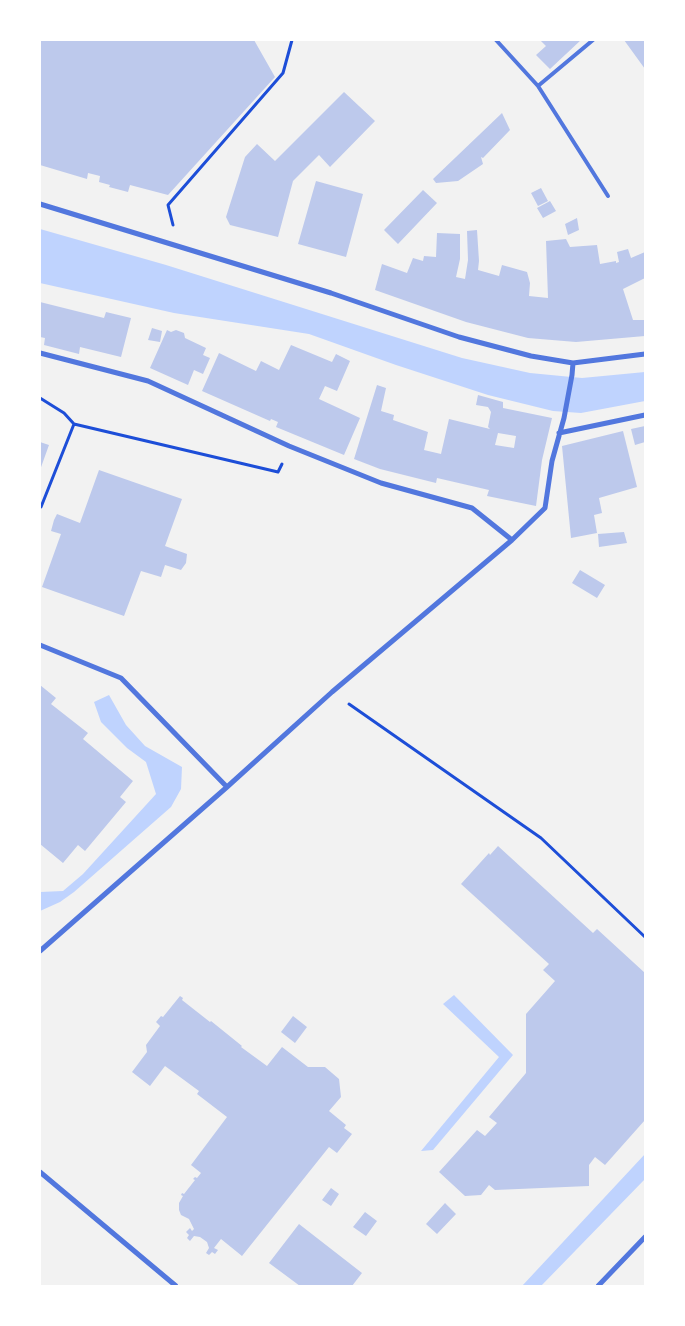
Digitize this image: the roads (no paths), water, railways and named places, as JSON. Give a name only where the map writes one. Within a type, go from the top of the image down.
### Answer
[{"type":"street","points":[[40,204],[331,293],[459,337],[531,356],[573,363],[645,354]]},
{"type":"street","points":[[40,353],[148,382],[289,446],[381,483],[472,508],[512,540]]},
{"type":"street","points":[[40,951],[332,692],[512,540],[545,508],[552,461],[564,418],[573,363]]},
{"type":"street","points":[[559,433],[645,414]]},
{"type":"street","points":[[40,646],[121,678],[228,786]]},
{"type":"street","points":[[40,1172],[176,1286]]},
{"type":"street","points":[[598,1286],[645,1237]]},
{"type":"lane","points":[[496,40],[538,86],[608,196]]},
{"type":"lane","points":[[538,86],[593,40]]},
{"type":"water","points":[[40,229],[166,265],[462,358],[530,373],[582,378],[645,372],[645,401],[581,413],[553,411],[488,395],[309,334],[174,313],[40,283]]},
{"type":"water","points":[[109,695],[126,725],[145,746],[182,767],[181,789],[171,807],[74,892],[60,902],[40,911],[40,892],[63,891],[83,874],[156,794],[146,762],[127,748],[101,722],[94,702]]},
{"type":"water","points":[[454,995],[513,1055],[433,1150],[421,1151],[499,1057],[443,1004]]},
{"type":"water","points":[[645,1154],[645,1179],[541,1286],[522,1286]]}]
